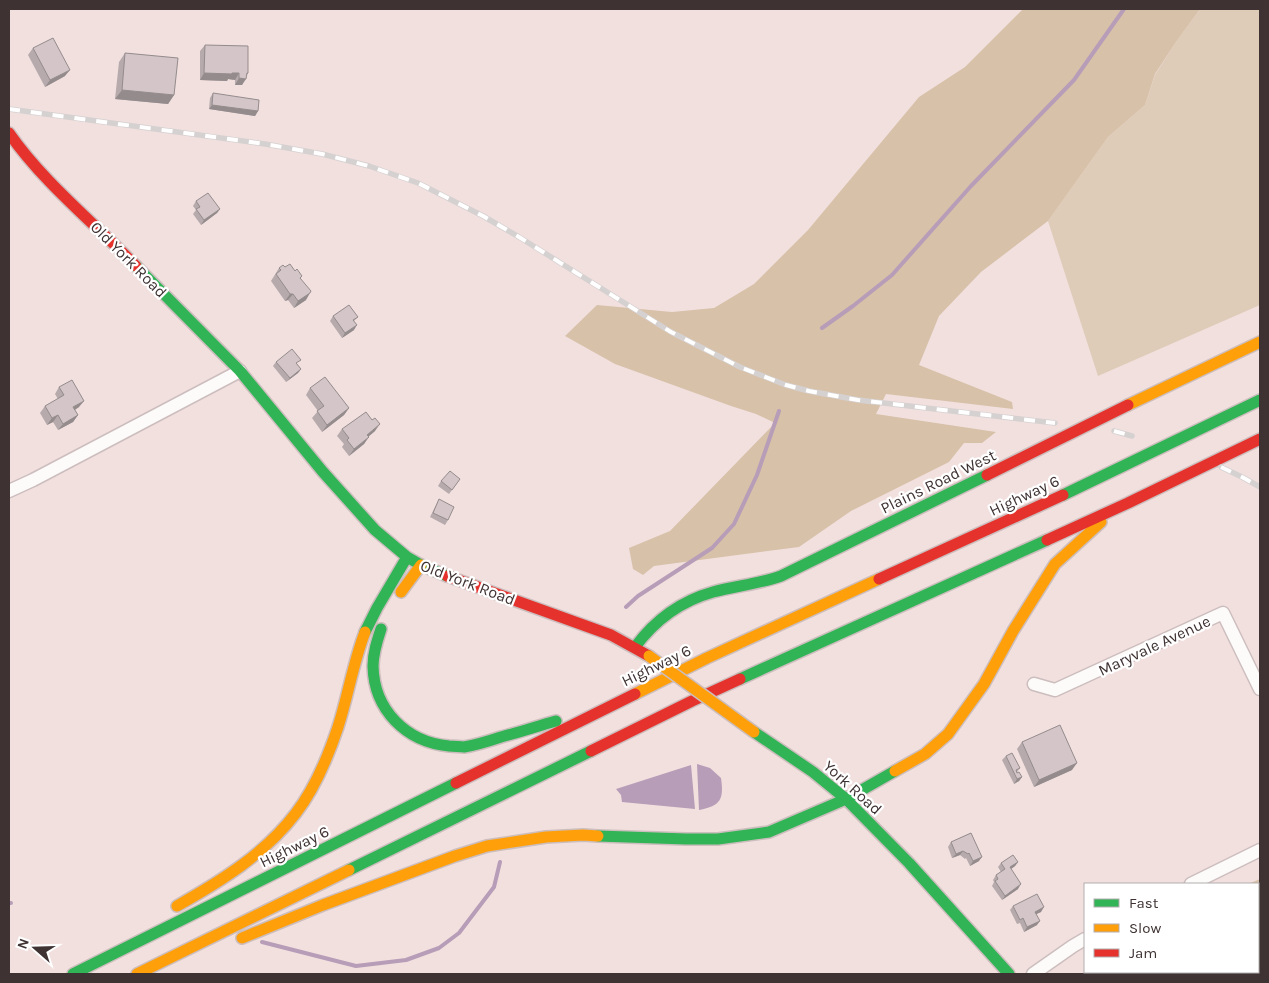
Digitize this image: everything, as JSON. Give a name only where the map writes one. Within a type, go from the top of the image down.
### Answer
[{"type":"main road","name":"Old York Road","points":[[9,133],[13,147],[121,251],[240,371],[322,472],[374,530],[407,557],[441,574],[611,635],[649,656]]},
{"type":"main road","name":"Plains Road West","points":[[635,648],[652,626],[688,601],[714,592],[754,585],[781,576],[1260,342]]},
{"type":"main road","name":"Highway 6","points":[[72,974],[707,658],[1074,490],[1260,400]]},
{"type":"main road","points":[[137,974],[692,701],[1128,502],[1260,439]]},
{"type":"main road","points":[[234,941],[323,905],[487,846],[546,837],[583,835],[718,839],[769,832],[846,799],[925,754],[948,734],[984,684],[1013,631],[1055,564],[1089,532],[1128,502]]},
{"type":"main road","points":[[171,910],[212,887],[273,840],[308,796],[332,745],[362,641],[375,611],[407,557]]},
{"type":"main road","points":[[394,603],[421,565]]},
{"type":"main road","points":[[386,616],[374,650],[373,667],[381,700],[390,716],[404,729],[422,740],[442,745],[463,746],[478,744],[558,721],[707,658]]},
{"type":"main road","name":"York Road","points":[[649,656],[824,780],[846,799],[914,868],[1009,974]]},
{"type":"main road","points":[[72,974],[114,941]]},
{"type":"main road","points":[[154,974],[199,956]]},
{"type":"street","points":[[9,491],[240,371]]},
{"type":"street","name":"Maryvale Avenue","points":[[1034,684],[1055,690],[1223,613],[1260,689]]},
{"type":"street","points":[[1193,883],[1260,850]]},
{"type":"street","points":[[1033,974],[1084,940]]},
{"type":"shaded area","points":[[1023,9],[1200,9],[1155,74],[1145,105],[1108,137],[1048,221],[981,272],[939,316],[919,365],[1012,402],[1013,409],[886,394],[876,414],[996,432],[982,443],[964,443],[949,462],[851,511],[799,547],[654,566],[643,575],[633,569],[629,548],[670,531],[775,423],[756,414],[615,364],[565,336],[597,305],[672,312],[714,308],[754,284],[808,230],[919,97],[965,67]]},
{"type":"shaded area","points":[[1200,9],[1260,9],[1260,305],[1098,376],[1048,221],[1108,137],[1145,105],[1155,75]]},
{"type":"shaded area","points":[[697,764],[710,768],[721,778],[722,785],[721,796],[716,804],[699,810]]},
{"type":"shaded area","points":[[691,765],[695,809],[622,802],[621,795],[616,789]]},
{"type":"shaded area","points":[[1260,879],[1259,963],[1259,883],[1250,883]]},
{"type":"shaded area","points":[[1086,973],[1242,973],[1239,974],[1084,974]]},
{"type":"building","points":[[53,38],[70,70],[50,80],[33,48]]},
{"type":"building","points":[[205,45],[248,46],[248,73],[246,79],[239,78],[239,73],[204,73]]},
{"type":"building","points":[[125,53],[178,58],[174,95],[122,90]]},
{"type":"building","points":[[213,93],[259,100],[258,111],[212,105]]},
{"type":"building","points":[[208,193],[220,209],[204,220],[196,209],[200,207],[196,201]]},
{"type":"building","points":[[290,264],[295,271],[297,269],[302,276],[300,278],[311,291],[298,301],[293,294],[290,294],[276,274],[283,265],[285,267]]},
{"type":"building","points":[[349,305],[358,317],[353,320],[357,325],[345,333],[333,316]]},
{"type":"building","points":[[292,349],[301,360],[296,363],[301,369],[290,378],[276,362]]},
{"type":"building","points":[[325,377],[349,408],[327,425],[317,411],[324,406],[310,388]]},
{"type":"building","points":[[72,380],[84,401],[73,407],[78,415],[63,424],[58,415],[52,418],[45,406],[64,395],[59,387]]},
{"type":"building","points":[[366,412],[372,420],[375,418],[380,424],[367,435],[369,437],[354,449],[342,429]]},
{"type":"building","points":[[450,471],[460,479],[452,490],[441,481]]},
{"type":"building","points":[[439,499],[454,507],[448,520],[433,513]]},
{"type":"building","points":[[1060,725],[1077,763],[1039,780],[1022,742]]},
{"type":"building","points":[[1012,753],[1020,768],[1016,770],[1017,773],[1019,772],[1022,777],[1017,779],[1006,756]]},
{"type":"building","points":[[971,833],[982,857],[973,861],[969,853],[963,851],[956,854],[951,842]]},
{"type":"building","points":[[1013,855],[1018,862],[1010,867],[1021,884],[1005,896],[995,881],[998,879],[996,875],[1005,869],[1001,863]]},
{"type":"building","points":[[1037,894],[1044,907],[1035,912],[1040,921],[1027,927],[1023,918],[1020,920],[1013,906]]},
{"type":"waterway","points":[[822,328],[892,275],[971,186],[1074,80],[1124,9]]},
{"type":"waterway","points":[[626,607],[638,596],[712,548],[734,524],[757,475],[779,411]]},
{"type":"waterway","points":[[262,942],[356,966],[406,960],[439,948],[459,933],[494,887],[500,862]]},
{"type":"railway","points":[[9,109],[265,144],[322,154],[369,166],[418,183],[483,216],[671,332],[740,367],[786,385],[858,400],[1055,423]]},
{"type":"railway","points":[[1114,431],[1132,436]]},
{"type":"railway","points":[[1221,467],[1260,487]]},
{"type":"traffic: fast","points":[[136,266],[240,371],[323,472],[375,530],[407,557],[447,576]]},
{"type":"traffic: fast","points":[[1063,495],[1260,400]]},
{"type":"traffic: fast","points":[[635,647],[660,620],[690,601],[713,592],[781,576],[987,475]]},
{"type":"traffic: fast","points":[[740,679],[1047,540]]},
{"type":"traffic: fast","points":[[365,632],[407,557]]},
{"type":"traffic: fast","points":[[381,629],[374,652],[373,666],[379,696],[386,710],[395,721],[406,731],[419,738],[433,743],[464,747],[556,721]]},
{"type":"traffic: fast","points":[[754,732],[813,772],[846,799],[909,863],[1009,974]]},
{"type":"traffic: fast","points":[[349,870],[591,751]]},
{"type":"traffic: fast","points":[[598,836],[718,839],[769,832],[846,799],[895,771]]},
{"type":"traffic: fast","points":[[73,974],[456,783]]},
{"type":"traffic: slow","points":[[1128,405],[1260,342]]},
{"type":"traffic: slow","points":[[895,771],[925,754],[948,734],[984,684],[1013,631],[1055,564],[1101,522]]},
{"type":"traffic: slow","points":[[401,592],[421,565]]},
{"type":"traffic: slow","points":[[635,694],[707,658],[879,579]]},
{"type":"traffic: slow","points":[[177,906],[210,887],[256,854],[284,828],[310,793],[326,761],[342,715],[365,632]]},
{"type":"traffic: slow","points":[[649,656],[754,732]]},
{"type":"traffic: slow","points":[[242,938],[323,905],[487,846],[546,837],[598,836]]},
{"type":"traffic: slow","points":[[137,974],[349,870]]},
{"type":"traffic: jam","points":[[9,133],[22,151],[53,185],[136,266]]},
{"type":"traffic: jam","points":[[987,475],[1128,405]]},
{"type":"traffic: jam","points":[[1047,540],[1260,439]]},
{"type":"traffic: jam","points":[[879,579],[1063,495]]},
{"type":"traffic: jam","points":[[447,576],[611,635],[649,656]]},
{"type":"traffic: jam","points":[[591,751],[740,679]]},
{"type":"traffic: jam","points":[[456,783],[635,694]]}]
